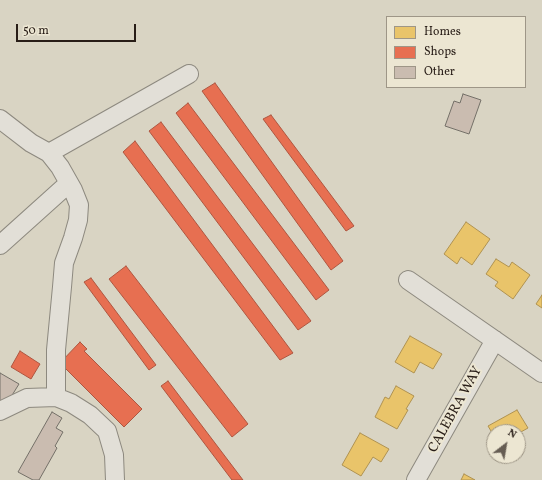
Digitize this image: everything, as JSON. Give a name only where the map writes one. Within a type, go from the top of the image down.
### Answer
[{"type":"street","points":[[49,153],[189,74]]},
{"type":"street","points":[[0,119],[31,143],[49,153],[60,167],[79,205],[78,220],[64,263],[56,350],[56,397]]},
{"type":"street","points":[[0,245],[69,183]]},
{"type":"street","points":[[408,280],[542,373]]},
{"type":"street","name":"CALEBRA WAY","points":[[416,480],[495,340]]},
{"type":"street","points":[[0,411],[27,398],[56,397],[71,403],[90,415],[107,431],[114,455],[115,480]]},
{"type":"building: Homes","points":[[466,222],[490,239],[472,265],[461,257],[457,264],[444,254]]},
{"type":"building: Homes","points":[[496,259],[509,267],[512,262],[530,275],[513,299],[495,286],[498,282],[486,274]]},
{"type":"building: Homes","points":[[542,295],[542,308],[536,304]]},
{"type":"building: Homes","points":[[410,336],[442,354],[433,369],[420,362],[414,373],[395,362]]},
{"type":"building: Homes","points":[[396,386],[414,396],[397,429],[375,417],[385,397],[389,399]]},
{"type":"building: Homes","points":[[517,410],[526,424],[492,424]]},
{"type":"building: Homes","points":[[360,433],[389,449],[381,462],[373,457],[361,476],[342,465]]},
{"type":"building: Homes","points":[[464,474],[475,480],[461,480]]},
{"type":"building: Shops","points":[[215,83],[343,261],[331,270],[202,91]]},
{"type":"building: Shops","points":[[188,103],[329,290],[316,300],[176,113]]},
{"type":"building: Shops","points":[[271,115],[354,226],[346,231],[263,119]]},
{"type":"building: Shops","points":[[161,122],[311,321],[298,330],[149,131]]},
{"type":"building: Shops","points":[[135,141],[293,353],[280,360],[123,152]]},
{"type":"building: Shops","points":[[126,266],[248,424],[232,437],[109,279]]},
{"type":"building: Shops","points":[[91,278],[156,365],[149,370],[84,282]]},
{"type":"building: Shops","points":[[80,342],[87,349],[84,351],[142,409],[124,427],[60,363]]},
{"type":"building: Shops","points":[[20,351],[40,364],[31,379],[11,367]]},
{"type":"building: Shops","points":[[168,381],[243,480],[232,480],[161,386]]},
{"type":"building: Other","points":[[463,94],[481,100],[469,134],[445,126],[454,101],[460,103]]},
{"type":"building: Other","points":[[0,373],[19,384],[6,405],[0,402]]},
{"type":"building: Other","points":[[52,412],[62,418],[56,428],[63,432],[55,446],[57,448],[39,480],[33,480],[18,472]]}]
